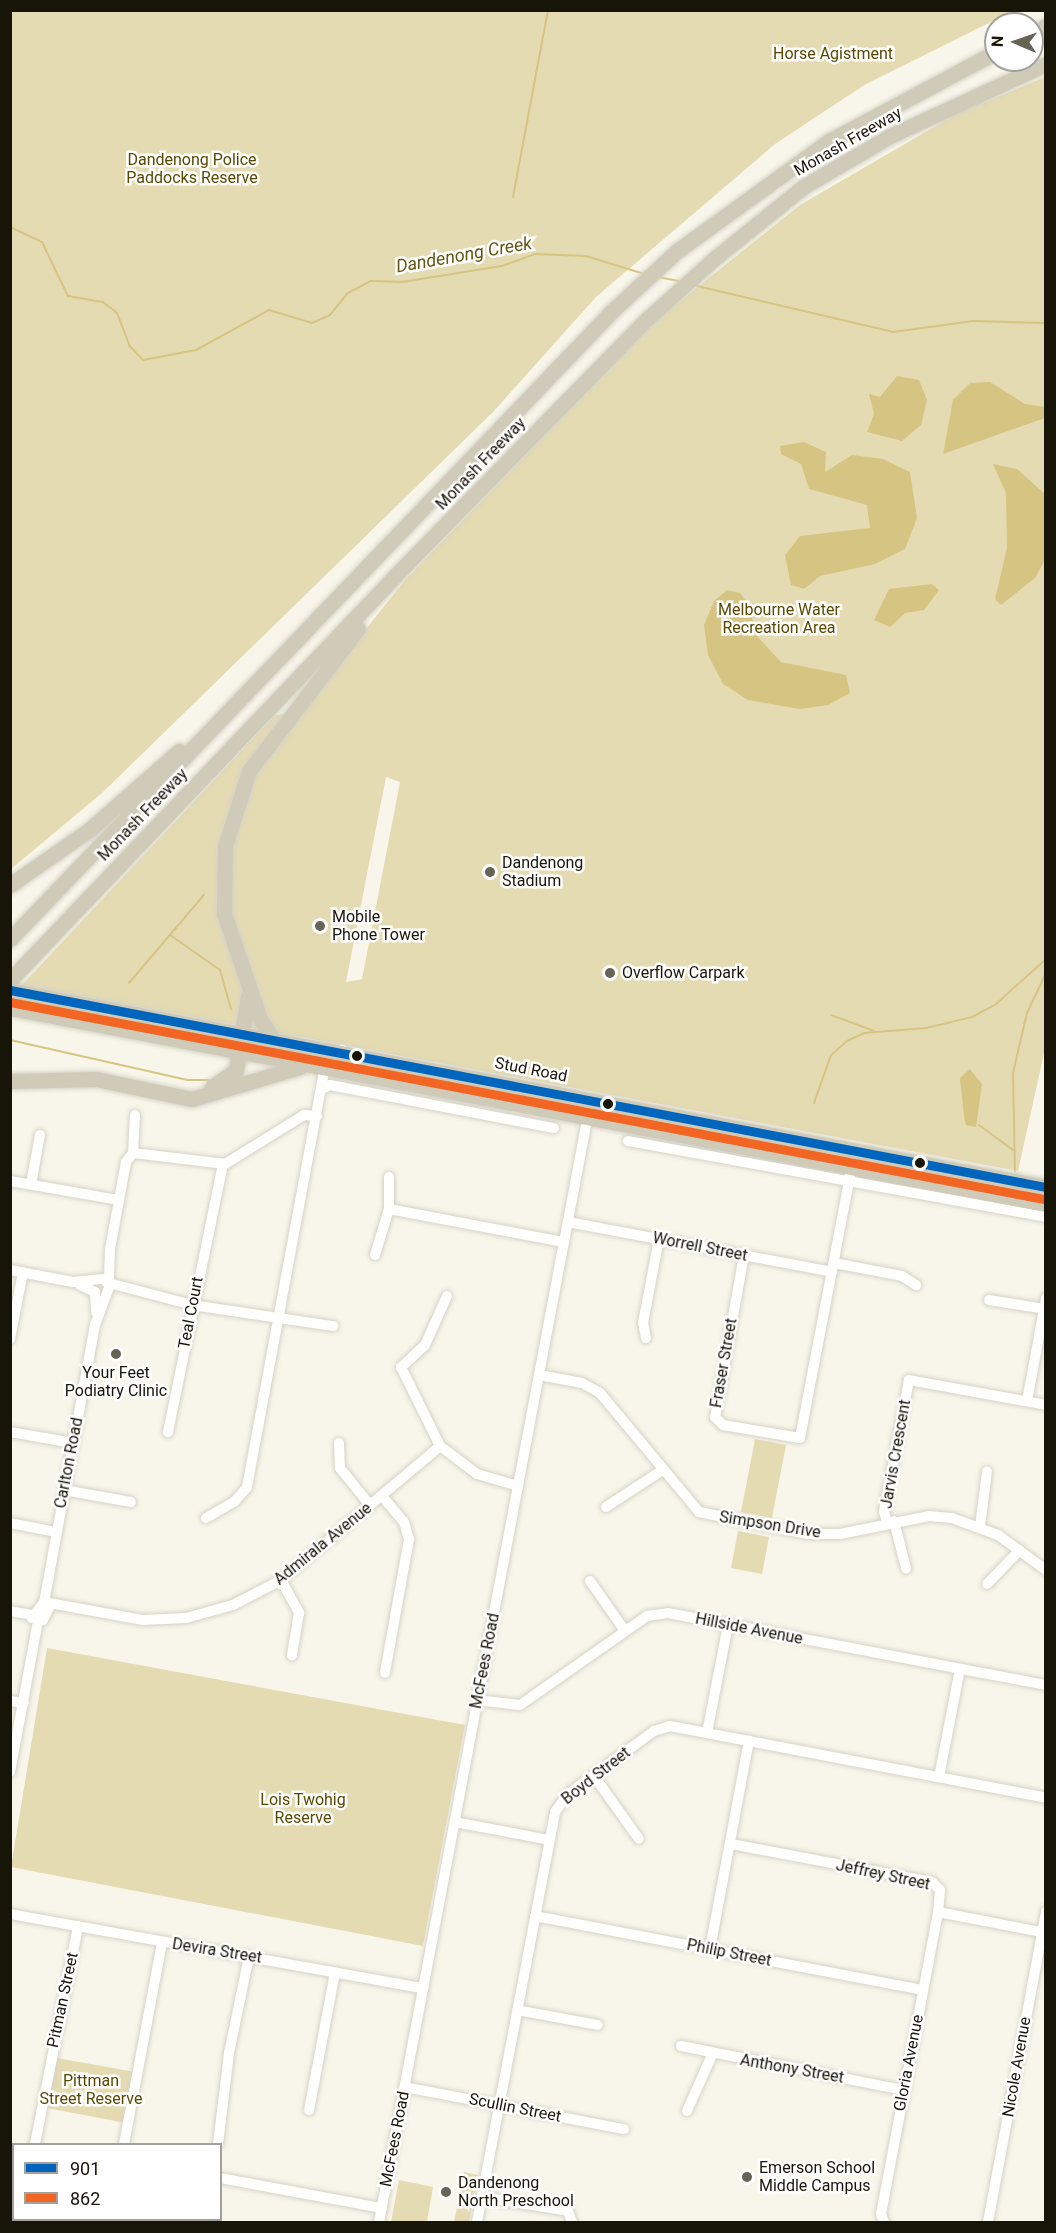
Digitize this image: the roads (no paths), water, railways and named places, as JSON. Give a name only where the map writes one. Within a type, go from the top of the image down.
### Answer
[{"type":"highway","name":"Monash Freeway","points":[[10,939],[612,311],[677,250],[829,141],[984,58]]},
{"type":"highway","name":"Monash Freeway","points":[[10,980],[647,319],[715,258],[803,187],[890,136],[1046,66]]},
{"type":"highway","points":[[153,1091],[200,1090],[222,1084],[236,1070],[249,1002],[244,977],[224,913],[222,882],[225,846],[249,771],[436,536]]},
{"type":"highway","points":[[10,885],[89,830],[241,699]]},
{"type":"highway","points":[[244,977],[272,1037]]},
{"type":"highway","name":"Stud Road","points":[[10,990],[243,1031],[1046,1187]]},
{"type":"highway","points":[[14,1009],[238,1050],[587,1119],[851,1176],[1046,1204]]},
{"type":"highway","points":[[10,1081],[96,1079],[192,1099],[212,1096],[273,1072],[326,1068]]},
{"type":"street","points":[[206,1518],[235,1501],[247,1487],[326,1068],[342,1050]]},
{"type":"street","points":[[322,1089],[330,1085],[554,1128]]},
{"type":"street","name":"McFees Road","points":[[379,2223],[591,1100]]},
{"type":"street","name":"Carlton Road","points":[[47,1604],[56,1532],[102,1287],[119,1200],[133,1153],[135,1115]]},
{"type":"street","points":[[133,1153],[219,1164],[299,1119],[316,1119]]},
{"type":"street","points":[[31,1184],[40,1135]]},
{"type":"street","points":[[628,1141],[851,1176],[1046,1217]]},
{"type":"street","points":[[833,1268],[855,1151]]},
{"type":"street","name":"Teal Court","points":[[168,1432],[219,1164]]},
{"type":"street","points":[[375,1255],[389,1209],[389,1177]]},
{"type":"street","points":[[10,1181],[119,1200]]},
{"type":"street","points":[[389,1209],[564,1242]]},
{"type":"street","name":"Worrell Street","points":[[568,1222],[744,1256],[902,1276],[916,1285]]},
{"type":"street","points":[[646,1338],[643,1323],[659,1239]]},
{"type":"street","name":"Fraser Street","points":[[744,1256],[715,1417],[723,1425],[803,1441],[833,1268]]},
{"type":"street","points":[[10,1270],[278,1320],[333,1326]]},
{"type":"street","points":[[10,1339],[23,1272]]},
{"type":"street","points":[[447,1296],[425,1345],[401,1366],[440,1446],[465,1468],[518,1486]]},
{"type":"street","points":[[989,1300],[1045,1305],[1027,1401]]},
{"type":"street","name":"Simpson Drive","points":[[539,1375],[582,1383],[600,1393],[687,1502],[714,1517],[808,1534],[929,1516],[980,1526],[1020,1550],[1046,1570]]},
{"type":"street","name":"Jarvis Crescent","points":[[890,1522],[884,1511],[909,1380],[1046,1405]]},
{"type":"street","points":[[10,1432],[73,1443]]},
{"type":"street","points":[[339,1443],[340,1468],[370,1505]]},
{"type":"street","name":"Admirala Avenue","points":[[47,1604],[131,1619],[186,1618],[233,1605],[281,1580],[440,1446]]},
{"type":"street","points":[[606,1507],[661,1471]]},
{"type":"street","points":[[980,1526],[987,1471]]},
{"type":"street","points":[[64,1490],[131,1502]]},
{"type":"street","points":[[382,1496],[404,1522],[409,1539],[385,1673]]},
{"type":"street","points":[[890,1522],[906,1568]]},
{"type":"street","points":[[10,1523],[56,1532]]},
{"type":"street","points":[[987,1584],[1020,1550]]},
{"type":"street","points":[[281,1580],[298,1613],[292,1656]]},
{"type":"street","points":[[590,1581],[625,1631]]},
{"type":"street","points":[[10,1772],[24,1703],[35,1618],[47,1604]]},
{"type":"street","points":[[10,1611],[35,1618]]},
{"type":"street","name":"Hillside Avenue","points":[[477,1700],[520,1705],[625,1631],[656,1614],[728,1625],[1046,1685]]},
{"type":"street","points":[[707,1733],[728,1625]]},
{"type":"street","points":[[939,1778],[960,1669]]},
{"type":"street","points":[[10,1701],[24,1703]]},
{"type":"street","name":"Boyd Street","points":[[477,2223],[549,1840],[561,1801],[594,1776],[663,1727],[707,1733],[1046,1798]]},
{"type":"street","points":[[710,1949],[749,1741]]},
{"type":"street","points":[[594,1776],[639,1839]]},
{"type":"street","points":[[454,1822],[549,1840]]},
{"type":"street","name":"Jeffrey Street","points":[[731,1844],[932,1882],[940,1890],[938,1912],[1043,1932]]},
{"type":"street","name":"Nicole Avenue","points":[[988,2223],[1046,1911]]},
{"type":"street","name":"Gloria Avenue","points":[[882,2218],[903,2090],[938,1912]]},
{"type":"street","name":"Devira Street","points":[[10,1914],[423,1988]]},
{"type":"street","name":"Philip Street","points":[[535,1916],[922,1990]]},
{"type":"street","name":"Pitman Street","points":[[35,2143],[78,1926]]},
{"type":"street","points":[[124,2143],[162,1943]]},
{"type":"street","points":[[219,2143],[229,2053],[249,1956]]},
{"type":"street","points":[[309,2110],[335,1972]]},
{"type":"street","points":[[518,2010],[598,2025]]},
{"type":"street","name":"Anthony Street","points":[[681,2046],[712,2055],[903,2090]]},
{"type":"street","points":[[687,2111],[712,2055]]},
{"type":"street","name":"Scullin Street","points":[[405,2087],[624,2129]]},
{"type":"street","points":[[222,2178],[382,2208]]},
{"type":"street","points":[[482,2197],[566,2210],[572,2223]]},
{"type":"waterway","points":[[513,197],[548,10]]},
{"type":"waterway","name":"Dandenong Creek","points":[[10,227],[42,242],[68,296],[103,302],[117,313],[129,345],[143,360],[196,350],[269,310],[312,323],[330,315],[348,293],[371,281],[402,282],[502,266],[535,254],[586,256],[644,274]]},
{"type":"waterway","name":"Dandenong Creek","points":[[658,277],[679,281]]},
{"type":"waterway","name":"Dandenong Creek","points":[[693,285],[893,332],[973,321],[1046,323]]},
{"type":"waterway","points":[[129,983],[204,895]]},
{"type":"waterway","points":[[170,935],[220,970],[231,1009]]},
{"type":"waterway","points":[[814,1103],[831,1055],[847,1041],[864,1033],[926,1028],[972,1017],[996,1004],[1046,959]]},
{"type":"waterway","points":[[1015,1171],[1013,1073],[1027,1013],[1046,973]]},
{"type":"waterway","points":[[831,1015],[874,1031]]},
{"type":"waterway","points":[[10,1040],[188,1080],[209,1080]]},
{"type":"waterway","points":[[979,1125],[1013,1150]]},
{"type":"place","name":"Dandenong Stadium","points":[[490,872]]},
{"type":"place","name":"Mobile Phone Tower","points":[[320,926]]},
{"type":"place","name":"Overflow Carpark","points":[[610,973]]},
{"type":"place","name":"Your Feet Podiatry Clinic","points":[[116,1354]]},
{"type":"place","name":"Emerson School Middle Campus","points":[[747,2177]]},
{"type":"place","name":"Dandenong North Preschool","points":[[446,2192]]},
{"type":"park label","name":"Horse Agistment","points":[[833,54]]},
{"type":"park label","name":"Dandenong Police Paddocks Reserve","points":[[192,169]]},
{"type":"park label","name":"Melbourne Water Recreation Area","points":[[779,619]]},
{"type":"park label","name":"Lois Twohig Reserve","points":[[303,1809]]},
{"type":"park label","name":"Pittman Street Reserve","points":[[91,2090]]}]
